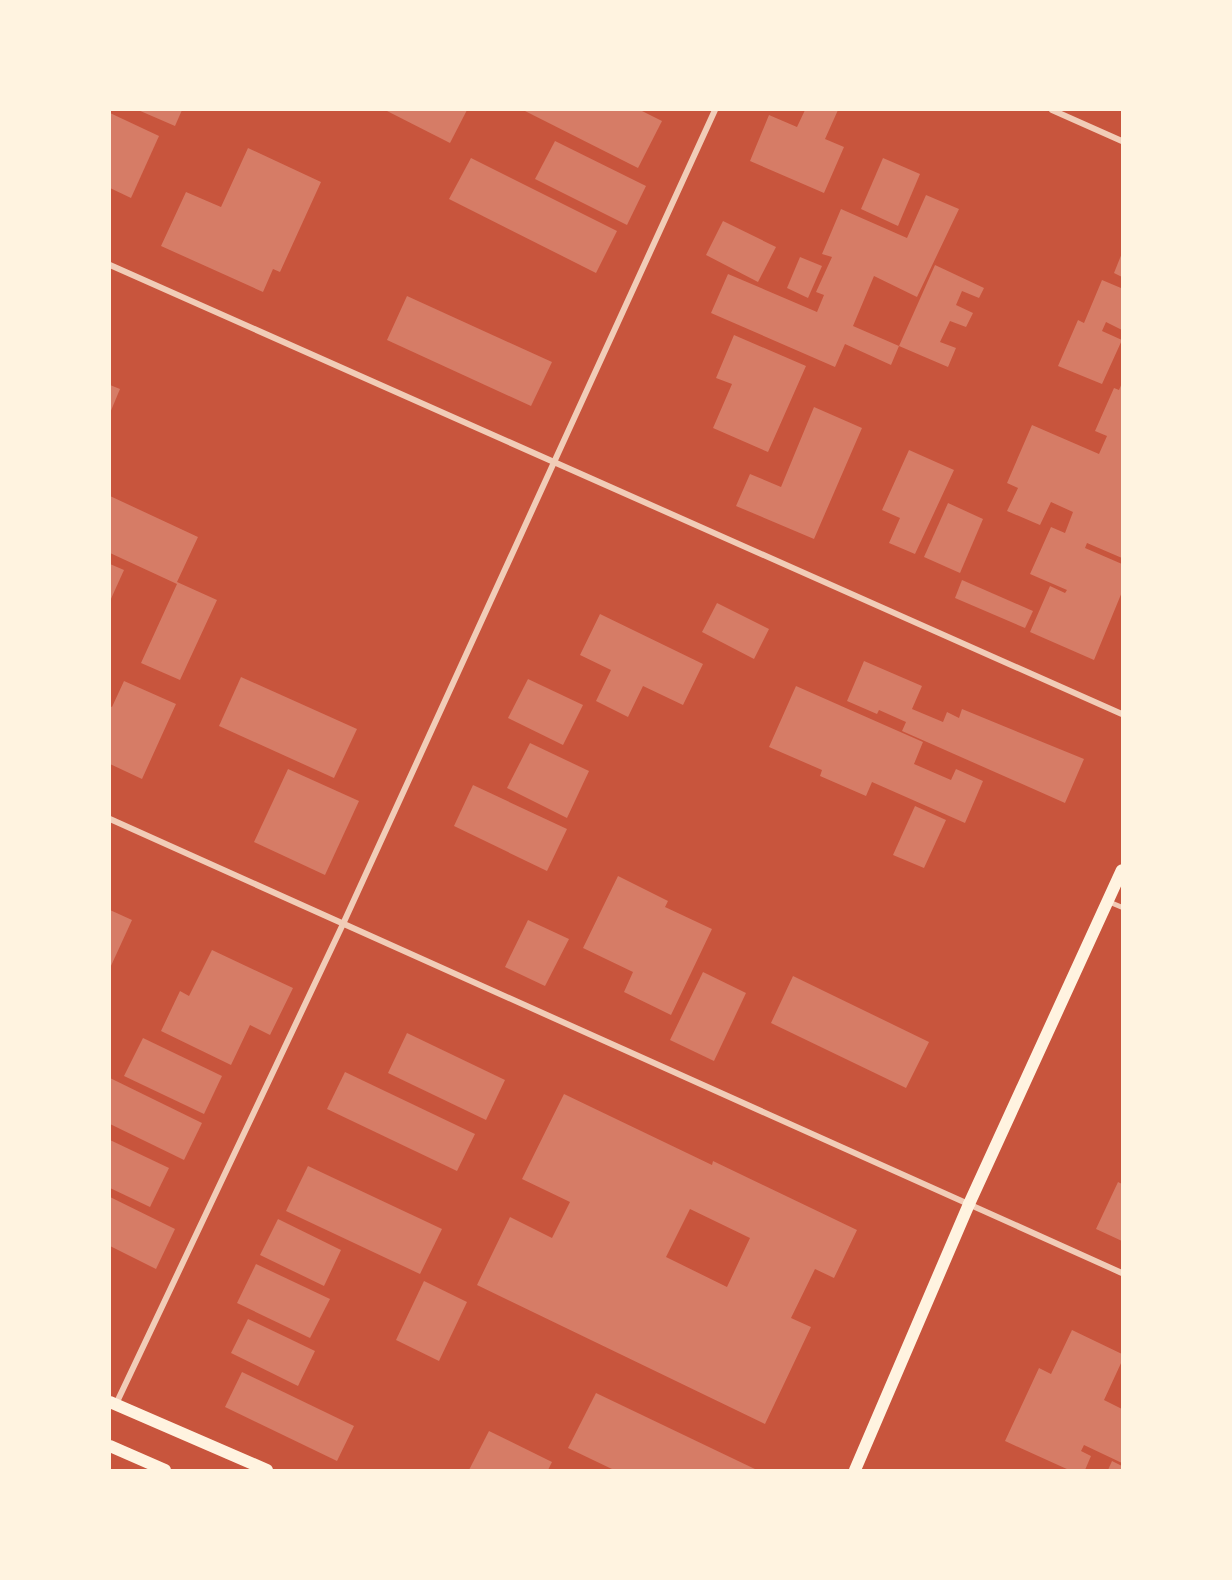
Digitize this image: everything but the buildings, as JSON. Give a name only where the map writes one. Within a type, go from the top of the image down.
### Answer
[{"type":"main road","points":[[855,1470],[969,1204],[1122,870]]},
{"type":"main road","points":[[113,1403],[267,1470]]},
{"type":"main road","points":[[110,1446],[165,1470]]},
{"type":"street","points":[[113,1403],[343,924],[715,110]]},
{"type":"street","points":[[1052,110],[1122,141]]},
{"type":"street","points":[[110,265],[1122,714]]},
{"type":"street","points":[[110,819],[1122,1273]]},
{"type":"lane","points":[[1108,901],[1122,907]]}]
